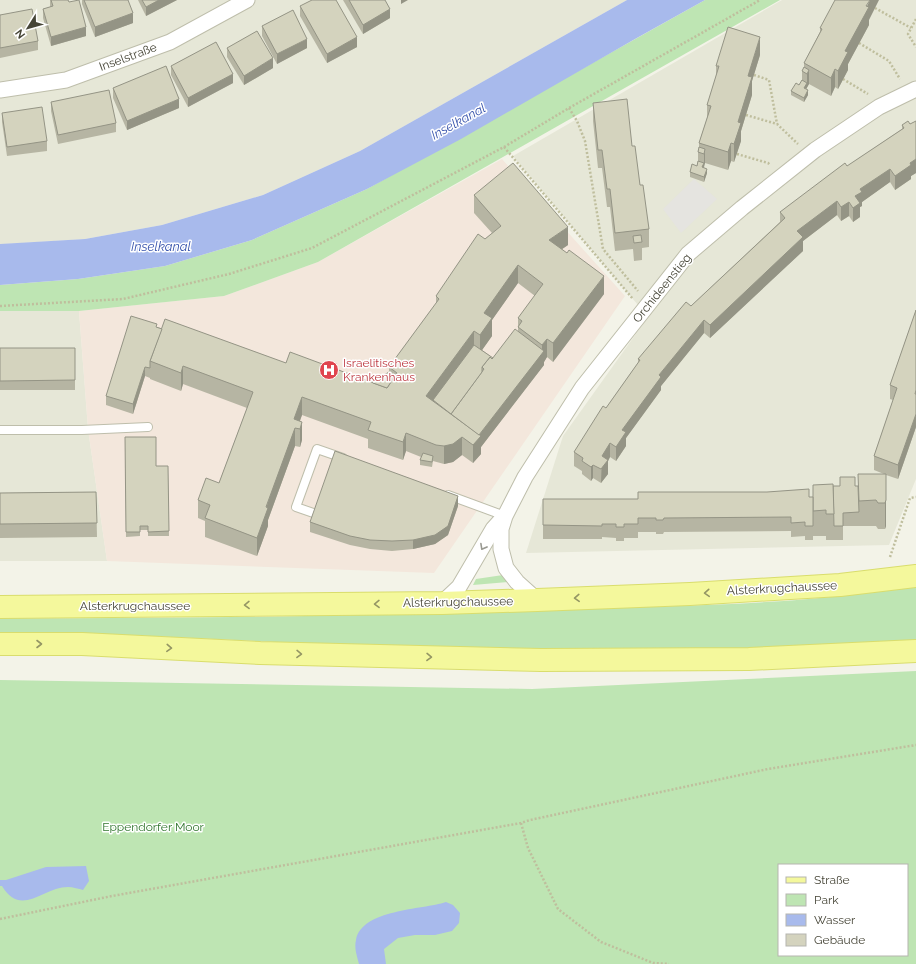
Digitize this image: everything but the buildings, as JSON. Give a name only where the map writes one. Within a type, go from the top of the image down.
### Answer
[{"type":"main road","name":"Alsterkrugchaussee","points":[[0,607],[442,603],[537,600],[690,594],[840,585],[916,576]]},
{"type":"main road","points":[[0,644],[82,644],[260,653],[541,660],[749,659],[916,651]]},
{"type":"street","name":"Inselstraße","points":[[0,90],[66,80],[170,42],[247,0]]},
{"type":"street","name":"Orchideenstieg","points":[[537,600],[516,582],[504,563],[500,549],[500,536],[505,516],[525,477],[582,388],[688,254],[742,208],[806,157],[879,108],[912,91]]},
{"type":"street","name":"Orchideenstieg","points":[[442,603],[459,587],[493,529],[505,516]]},
{"type":"lane","points":[[0,430],[82,430],[148,427]]},
{"type":"lane","points":[[327,518],[296,507],[317,450],[353,462]]},
{"type":"lane","points":[[440,492],[505,516]]},
{"type":"path","points":[[0,306],[123,298],[229,274],[312,248],[504,147],[569,108],[760,0]]},
{"type":"path","points":[[875,8],[911,28]]},
{"type":"path","points":[[916,19],[908,34],[916,48]]},
{"type":"path","points":[[859,43],[889,60],[912,91]]},
{"type":"path","points":[[754,76],[769,80],[777,124]]},
{"type":"path","points":[[843,79],[868,93],[879,108]]},
{"type":"path","points":[[569,108],[577,121],[585,141],[603,249],[646,307]]},
{"type":"path","points":[[746,115],[777,124],[797,143],[806,157]]},
{"type":"path","points":[[504,147],[646,307]]},
{"type":"path","points":[[737,154],[768,163],[780,177]]},
{"type":"path","points":[[890,557],[910,498],[916,497]]},
{"type":"path","points":[[0,919],[112,896],[521,823],[768,769],[916,744]]},
{"type":"path","points":[[521,823],[528,848],[558,909],[601,942],[653,963],[669,964]]},
{"type":"shaded area","points":[[0,0],[627,0],[360,151],[263,195],[162,225],[85,239],[0,244]]},
{"type":"shaded area","points":[[782,0],[916,0],[916,479],[889,545],[526,553],[563,436],[648,317],[513,156]]},
{"type":"shaded area","name":"Israelitisches Krankenhaus","points":[[502,159],[625,296],[434,573],[107,561],[88,429],[79,311],[224,296],[318,262]]},
{"type":"shaded area","points":[[694,179],[717,199],[681,233],[663,209]]},
{"type":"shaded area","points":[[0,311],[79,311],[88,429],[107,561],[0,561]]},
{"type":"green space","points":[[705,0],[780,0],[318,262],[224,296],[79,311],[0,311],[0,285],[78,279],[165,266],[252,240],[367,189]]},
{"type":"green space","points":[[503,575],[508,582],[473,585],[476,579]]},
{"type":"green space","points":[[916,585],[916,640],[765,649],[424,649],[129,635],[0,633],[0,618],[140,618],[418,614],[712,605],[789,601],[872,592]]},
{"type":"green space","name":"Eppendorfer Moor","points":[[916,671],[916,964],[0,964],[0,680],[532,689]]},
{"type":"water","name":"Inselkanal","points":[[627,0],[705,0],[461,139],[367,189],[252,240],[165,266],[78,279],[0,285],[0,244],[85,239],[162,225],[263,195],[360,151]]},
{"type":"water","points":[[86,866],[89,881],[83,890],[70,887],[59,888],[33,898],[17,900],[9,895],[2,886],[0,886],[0,880],[6,880],[46,867]]},
{"type":"water","points":[[446,902],[453,905],[460,913],[459,923],[452,931],[435,935],[415,935],[398,938],[384,949],[386,964],[359,964],[355,943],[361,930],[369,922],[394,912]]},
{"type":"place","name":"Israelitisches Krankenhaus","points":[[329,370]]}]
